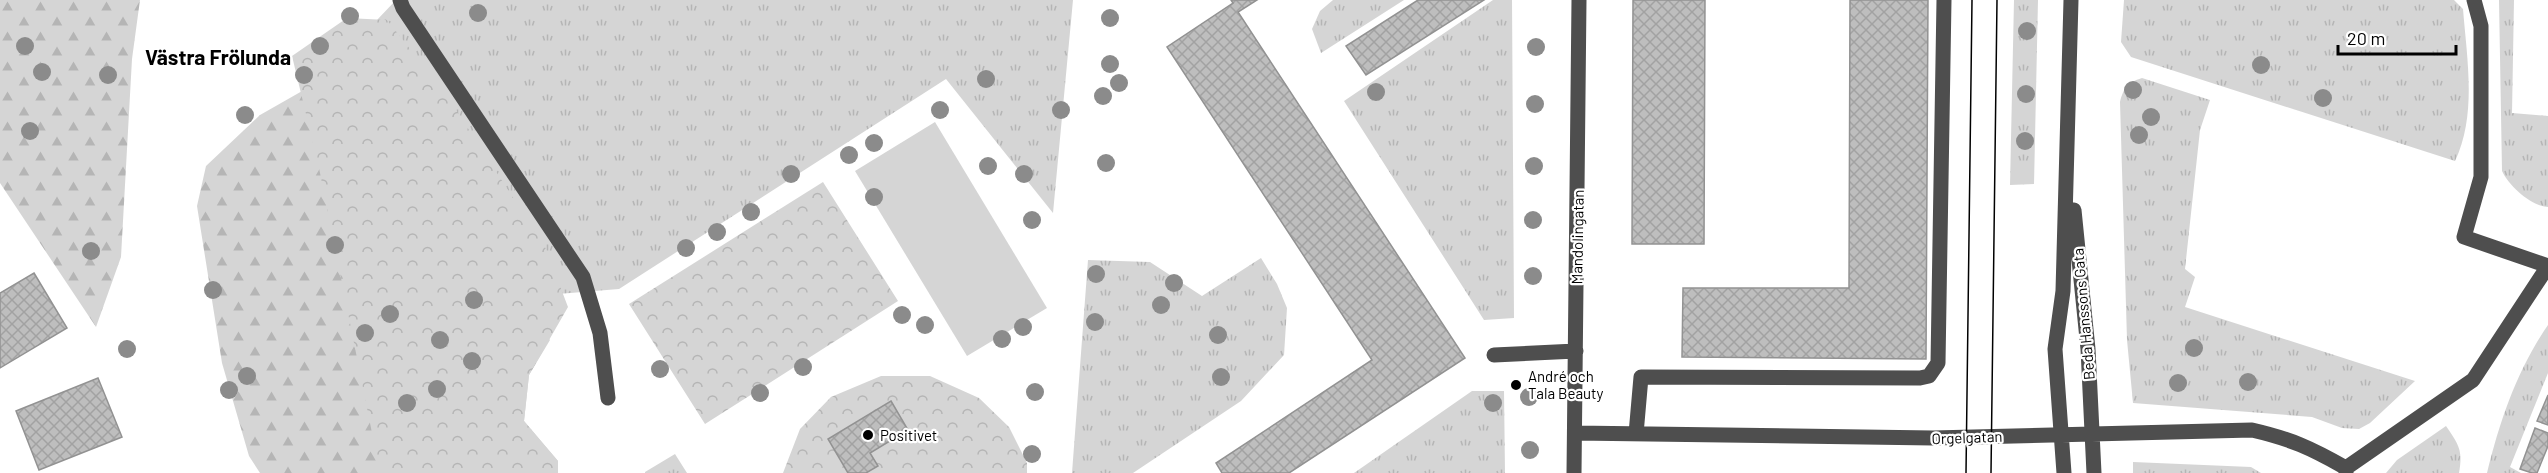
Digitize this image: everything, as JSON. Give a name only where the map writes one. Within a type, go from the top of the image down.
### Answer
[{"type":"street","points":[[400,0],[583,277],[600,333],[608,398]]},
{"type":"street","name":"Mandolingatan","points":[[1574,473],[1579,0]]},
{"type":"street","points":[[1636,434],[1641,377],[1920,378],[1929,375],[1938,363],[1944,0]]},
{"type":"street","name":"Beda Hanssons Gata","points":[[2064,473],[2055,349],[2063,291],[2071,0]]},
{"type":"street","points":[[2346,470],[2473,380],[2548,266],[2464,237],[2481,177],[2481,26],[2475,0]]},
{"type":"street","name":"Beda Hanssons Gata","points":[[2068,156],[2088,349],[2094,473]]},
{"type":"street","points":[[1494,355],[1576,351]]},
{"type":"street","name":"Orgelgatan","points":[[1575,433],[1933,438],[2252,430],[2289,439],[2346,470]]},
{"type":"green space","points":[[0,0],[140,0],[132,59],[121,257],[96,327],[0,183]]},
{"type":"green space","points":[[396,0],[1073,0],[1053,213],[946,79],[619,289],[558,294],[318,82]]},
{"type":"green space","points":[[1333,0],[1404,0],[1321,53],[1312,29],[1320,11]]},
{"type":"green space","points":[[1493,0],[1512,0],[1514,318],[1484,320],[1344,101]]},
{"type":"green space","points":[[2014,0],[2038,0],[2034,184],[2010,185]]},
{"type":"green space","points":[[2124,0],[2454,0],[2463,9],[2469,86],[2466,125],[2455,161],[2131,57],[2121,42]]},
{"type":"green space","points":[[2499,0],[2514,0],[2512,113],[2548,116],[2548,207],[2541,206],[2521,194],[2502,171]]},
{"type":"green space","points":[[347,18],[387,20],[445,93],[545,247],[568,307],[529,375],[524,421],[558,461],[558,473],[380,473],[319,168],[292,56]]},
{"type":"green space","points":[[2142,78],[2210,100],[2200,130],[2185,269],[2195,277],[2185,307],[2415,381],[2370,423],[2359,429],[2342,428],[2312,417],[2133,403],[2127,340],[2120,102],[2127,86]]},
{"type":"green space","points":[[318,82],[550,340],[529,375],[524,421],[558,461],[558,473],[260,473],[249,456],[222,363],[197,206],[206,166],[260,115]]},
{"type":"green space","points":[[935,122],[1047,308],[967,356],[855,171]]},
{"type":"green space","points":[[823,182],[898,301],[705,424],[629,304]]},
{"type":"green space","points":[[1261,258],[1277,284],[1287,308],[1284,355],[1241,401],[1133,473],[1072,473],[1088,260],[1150,262],[1202,296]]},
{"type":"green space","points":[[2548,325],[2548,373],[2510,467],[2521,473],[2487,473],[2511,396],[2527,360]]},
{"type":"green space","points":[[881,376],[930,376],[979,398],[1009,427],[1027,463],[1027,473],[783,473],[800,429],[831,397]]},
{"type":"green space","points":[[1472,391],[1504,391],[1505,473],[1354,473]]},
{"type":"green space","points":[[2446,426],[2459,448],[2459,473],[2386,473],[2397,460]]},
{"type":"green space","points":[[675,454],[687,473],[645,473],[645,472]]},
{"type":"green space","points":[[2133,462],[2251,467],[2261,473],[2133,473]]},
{"type":"building","points":[[1231,0],[1257,0],[1238,12],[1465,358],[1289,473],[1222,473],[1216,463],[1372,360],[1167,47],[1233,3]]},
{"type":"building","points":[[1418,0],[1484,0],[1366,75],[1346,46]]},
{"type":"building","points":[[1633,0],[1705,0],[1704,244],[1632,244]]},
{"type":"building","points":[[1850,0],[1928,0],[1926,359],[1682,357],[1683,288],[1849,288]]},
{"type":"building","points":[[34,273],[67,328],[0,368],[0,293]]},
{"type":"building","points":[[98,378],[122,437],[39,470],[16,411]]},
{"type":"building","points":[[2548,395],[2548,425],[2537,421]]},
{"type":"building","name":"Positivet","points":[[891,401],[908,430],[870,453],[878,466],[866,473],[848,473],[828,439]]},
{"type":"building","points":[[2535,428],[2548,433],[2548,446],[2537,473],[2532,473],[2520,469]]},
{"type":"tram line","points":[[1966,473],[1972,0]]},
{"type":"tram line","points":[[1991,473],[1997,0]]},
{"type":"place","name":"André och Tala Beauty","points":[[1516,385]]},
{"type":"place","name":"Positivet","points":[[868,435]]},
{"type":"district","name":"Västra Frölunda","points":[[218,56]]}]
